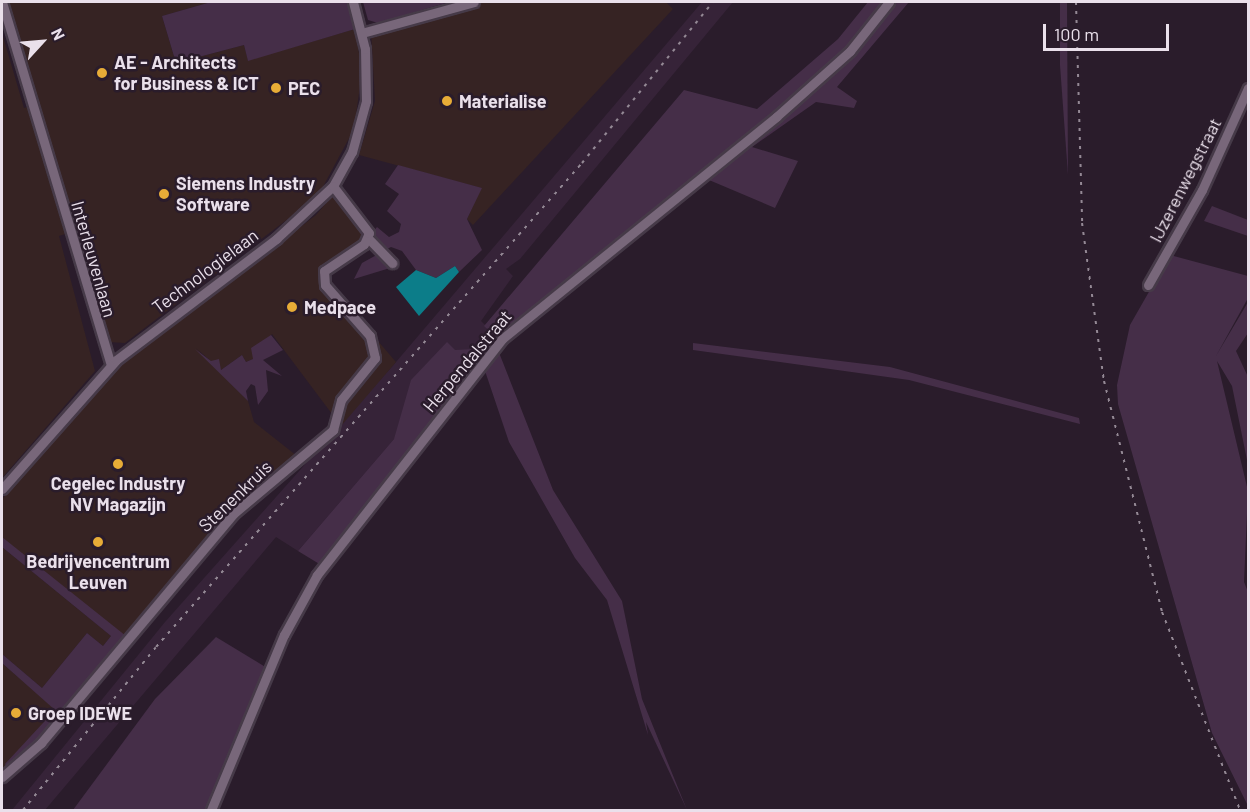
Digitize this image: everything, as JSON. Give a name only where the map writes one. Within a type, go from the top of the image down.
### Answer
[{"type":"street","name":"Interleuvenlaan","points":[[2,2],[111,365]]},
{"type":"street","name":"Technologielaan","points":[[111,365],[276,239],[333,186],[352,152],[366,101],[362,33],[353,2]]},
{"type":"street","points":[[362,33],[474,2]]},
{"type":"street","name":"Herpendalstraat","points":[[211,810],[284,635],[317,574],[502,339],[776,117],[844,56],[889,2]]},
{"type":"street","name":"IJzerenwegstraat","points":[[1148,285],[1198,198],[1248,88]]},
{"type":"street","points":[[333,186],[366,227],[368,238],[392,263]]},
{"type":"street","name":"Stenenkruis","points":[[2,777],[41,742],[233,514],[337,425],[341,400],[377,350],[323,277],[329,266],[368,238]]},
{"type":"street","points":[[2,489],[111,365]]},
{"type":"shaded area","points":[[8,2],[211,2],[162,16],[176,63],[244,45],[248,60],[355,29],[362,72],[354,129],[318,196],[125,343],[108,342],[75,231],[59,236],[95,371],[2,478],[2,33],[24,108],[37,104]]},
{"type":"shaded area","points":[[211,2],[347,2],[355,29],[248,61],[244,45],[176,63],[162,16]]},
{"type":"shaded area","points":[[363,2],[449,2],[378,23],[368,20]]},
{"type":"shaded area","points":[[474,2],[666,2],[673,9],[473,225],[467,219],[481,188],[359,155],[375,101],[371,31]]},
{"type":"shaded area","points":[[702,2],[733,2],[520,259],[506,269],[513,276],[481,321],[498,338],[492,349],[395,438],[298,551],[276,537],[45,810],[12,810],[165,622],[396,362]]},
{"type":"shaded area","points":[[868,2],[909,2],[837,87],[857,101],[854,108],[816,102],[752,147],[798,161],[775,208],[709,180],[689,187],[497,338],[484,326],[684,90],[757,109],[838,39]]},
{"type":"shaded area","points":[[1060,2],[1067,2],[1068,175],[1060,65]]},
{"type":"shaded area","points":[[398,165],[482,188],[467,219],[482,250],[459,272],[455,266],[436,278],[416,270],[402,251],[391,247],[383,251],[368,238],[377,227],[389,237],[399,232],[401,224],[387,211],[399,194],[385,184]]},
{"type":"shaded area","points":[[338,189],[368,238],[323,277],[396,362],[341,426],[272,334],[253,359],[246,362],[242,355],[221,370],[196,348],[248,401],[254,422],[297,456],[233,510],[122,642],[2,540],[2,499],[121,365],[316,215]]},
{"type":"shaded area","points":[[1212,206],[1248,220],[1248,236],[1204,221]]},
{"type":"shaded area","points":[[382,252],[390,268],[354,279],[362,263]]},
{"type":"shaded area","points":[[1170,255],[1248,276],[1248,298],[1216,356],[1248,302],[1248,333],[1236,351],[1248,377],[1248,465],[1232,386],[1217,361],[1248,491],[1244,582],[1248,592],[1248,806],[1212,733],[1118,404],[1117,385],[1130,325]]},
{"type":"shaded area","points":[[271,335],[283,350],[263,360],[282,376],[266,370],[268,391],[258,405],[255,386],[251,384],[246,391],[248,401],[195,349],[211,361],[219,359],[221,370],[242,355],[246,362],[253,359],[251,348]]},
{"type":"shaded area","points":[[447,342],[455,350],[493,348],[321,565],[298,551],[394,439],[411,380]]},
{"type":"shaded area","points":[[693,343],[890,367],[1079,418],[1080,424],[909,380],[693,350]]},
{"type":"shaded area","points":[[498,350],[553,490],[622,601],[642,699],[687,810],[646,722],[648,735],[607,600],[575,558],[509,442],[484,368]]},
{"type":"shaded area","points":[[2,537],[126,636],[40,740],[8,770],[5,764],[55,710],[2,663],[2,654],[42,688],[87,633],[103,646],[111,636],[2,547]]},
{"type":"shaded area","points":[[2,547],[111,636],[103,646],[87,633],[42,688],[2,654]]},
{"type":"shaded area","points":[[216,637],[267,668],[207,810],[73,810],[155,699]]},
{"type":"shaded area","points":[[2,663],[56,710],[2,774]]},
{"type":"water","points":[[455,266],[459,272],[419,316],[396,287],[416,270],[436,278]]},
{"type":"railway","points":[[23,810],[156,647],[582,163],[713,2]]},
{"type":"railway","points":[[1076,2],[1082,223],[1104,381],[1162,612],[1240,810]]},
{"type":"place","name":"AE - Architects for Business & ICT","points":[[102,73]]},
{"type":"place","name":"PEC","points":[[276,88]]},
{"type":"place","name":"Materialise","points":[[447,101]]},
{"type":"place","name":"Siemens Industry Software","points":[[164,194]]},
{"type":"place","name":"Medpace","points":[[292,307]]},
{"type":"place","name":"Cegelec Industry NV Magazijn","points":[[118,464]]},
{"type":"place","name":"Bedrijvencentrum Leuven","points":[[98,542]]},
{"type":"place","name":"Groep IDEWE","points":[[16,713]]}]
